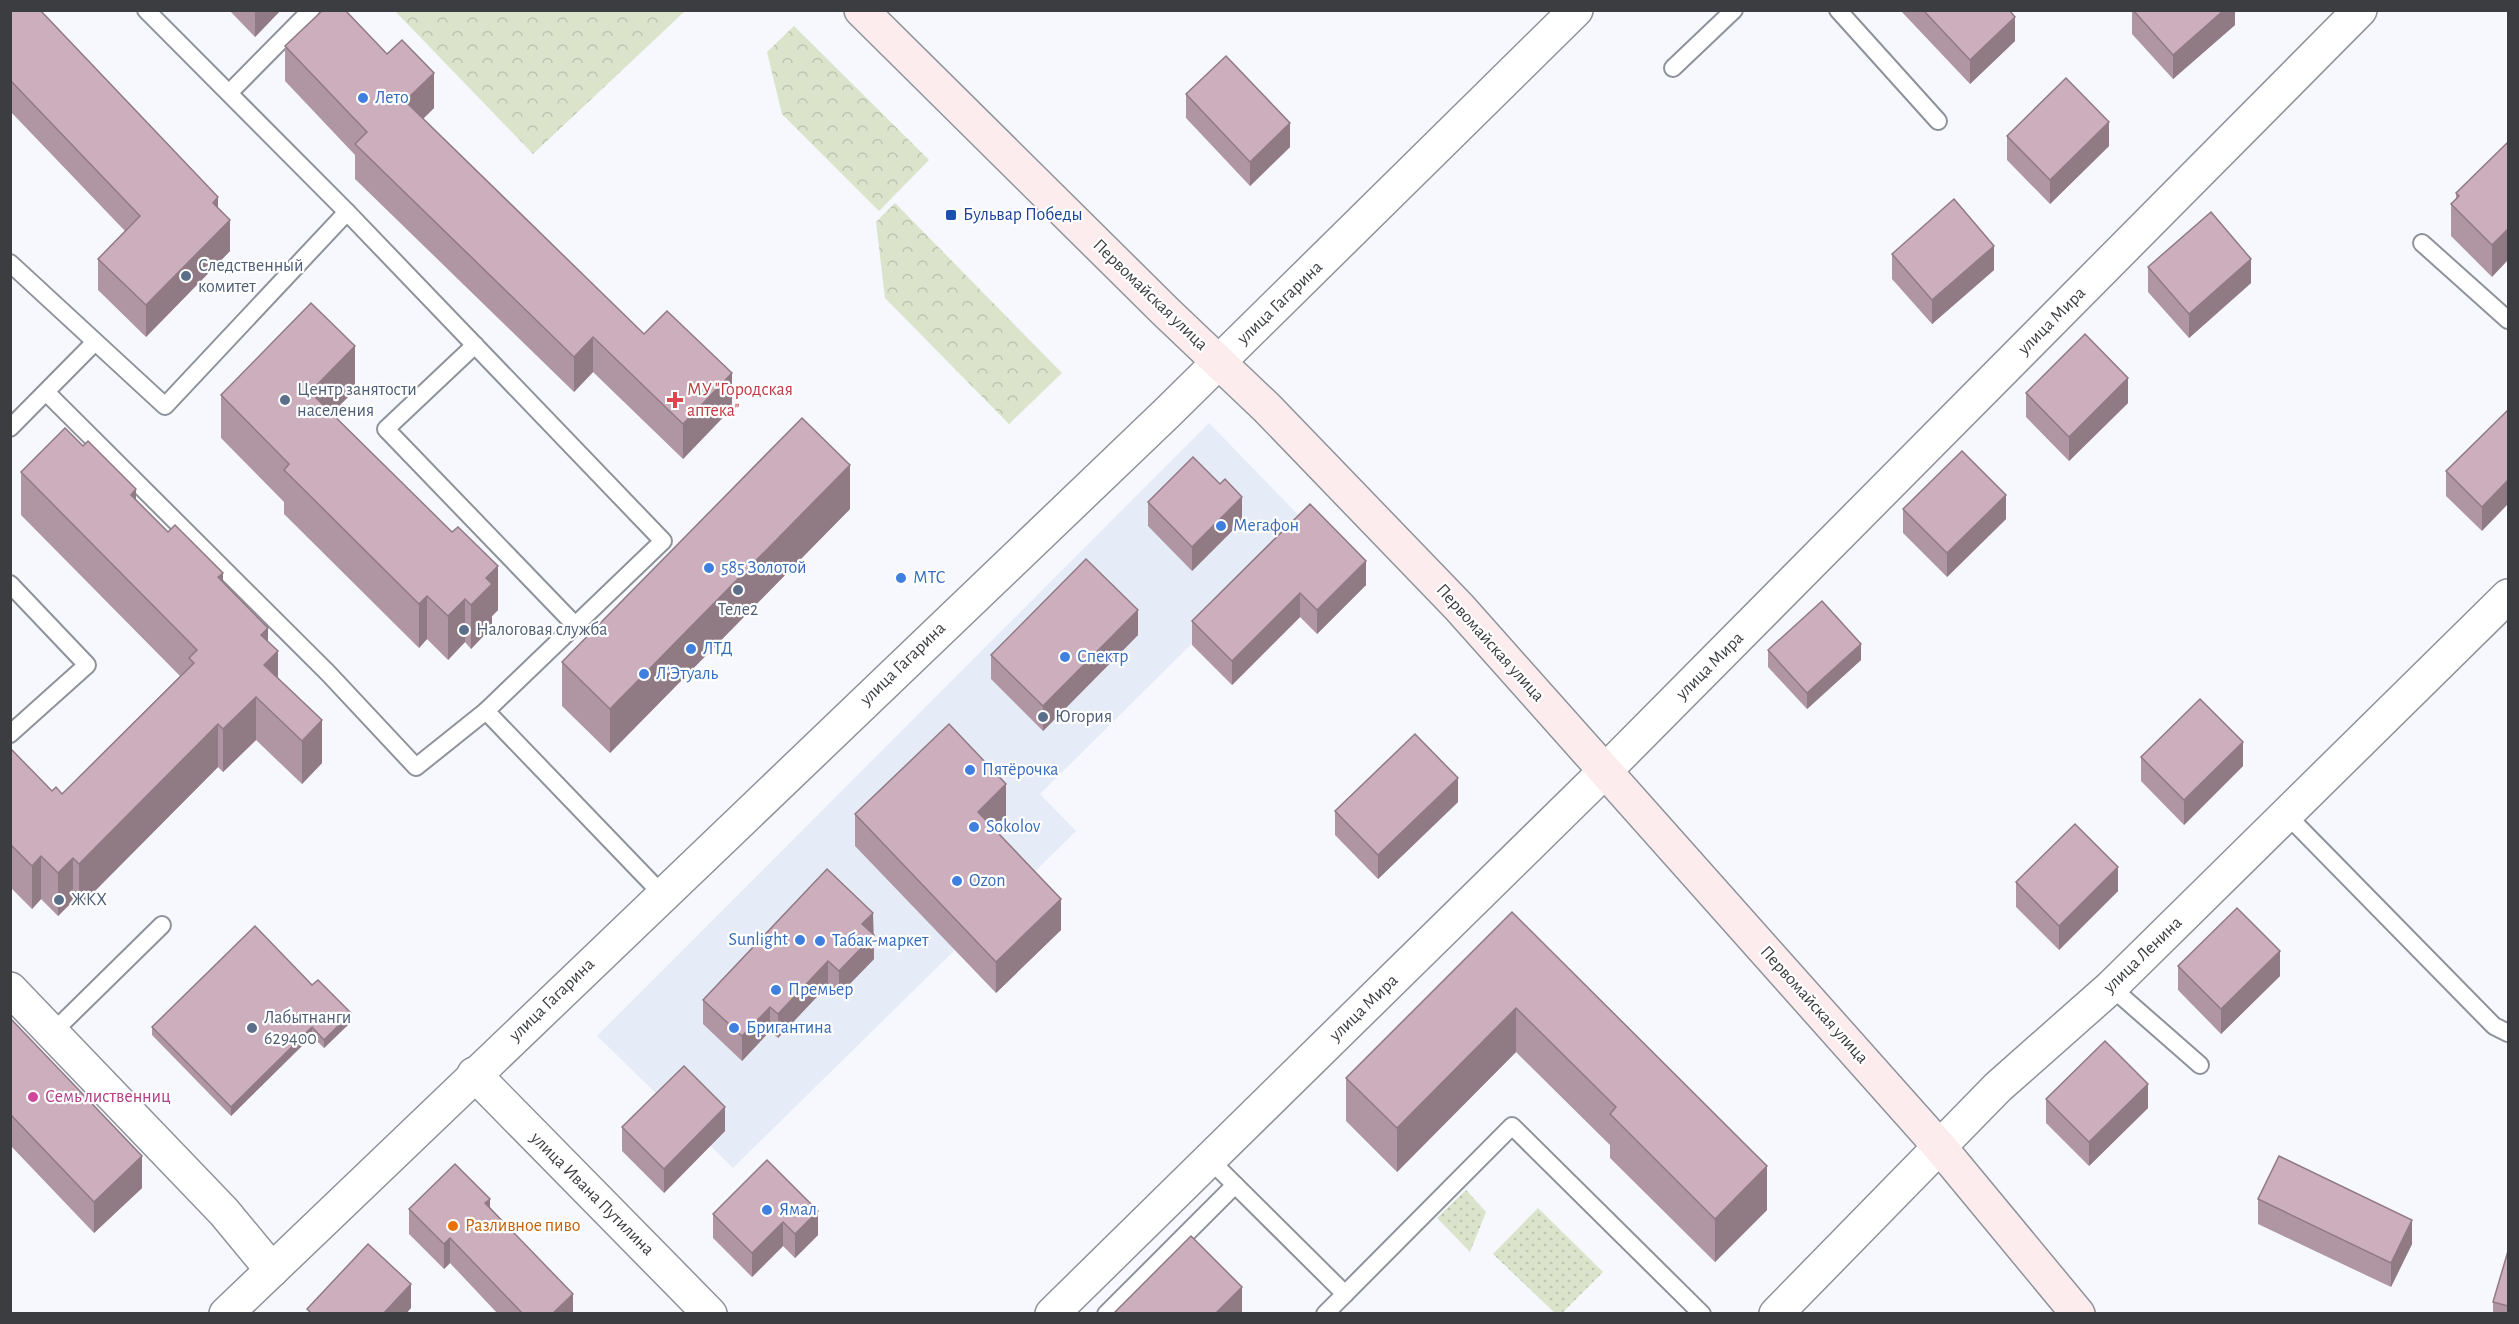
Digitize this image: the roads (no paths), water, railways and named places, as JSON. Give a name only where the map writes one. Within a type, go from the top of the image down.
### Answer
[{"type":"main road","name":"Первомайская улица","points":[[861,10],[1219,362],[1460,607],[1939,1146],[2078,1314]]},
{"type":"street","name":"улица Гагарина","points":[[226,1314],[1219,362],[1576,10]]},
{"type":"street","name":"улица Мира","points":[[1052,1314],[1605,771],[2360,10]]},
{"type":"street","name":"улица Ленина","points":[[1776,1314],[1998,1087],[2111,987],[2508,596]]},
{"type":"street","points":[[10,989],[224,1212],[272,1270]]},
{"type":"street","name":"улица Ивана Путилина","points":[[474,1074],[710,1314]]},
{"type":"lane","points":[[47,393],[328,673],[416,767],[486,711],[663,541],[347,212],[146,10]]},
{"type":"lane","points":[[229,93],[311,10]]},
{"type":"lane","points":[[1673,68],[1734,10]]},
{"type":"lane","points":[[1838,10],[1938,122]]},
{"type":"lane","points":[[10,263],[165,406],[347,212]]},
{"type":"lane","points":[[2422,243],[2508,320]]},
{"type":"lane","points":[[10,428],[95,342]]},
{"type":"lane","points":[[475,345],[386,429],[575,625]]},
{"type":"lane","points":[[10,584],[87,665],[10,734]]},
{"type":"lane","points":[[486,711],[662,894]]},
{"type":"lane","points":[[2286,814],[2494,1026],[2508,1033]]},
{"type":"lane","points":[[52,1033],[162,925]]},
{"type":"lane","points":[[2111,987],[2200,1065]]},
{"type":"lane","points":[[1325,1314],[1512,1125],[1702,1314]]},
{"type":"lane","points":[[1209,1159],[1345,1294]]},
{"type":"lane","points":[[1106,1314],[1235,1185]]},
{"type":"place","name":"Лето","points":[[363,98]]},
{"type":"place","name":"Бульвар Победы","points":[[951,215]]},
{"type":"place","name":"Следственный комитет","points":[[186,276]]},
{"type":"place","name":"Центр занятости населения","points":[[285,400]]},
{"type":"place","name":"МУ \"Городская аптека\"","points":[[675,400]]},
{"type":"place","name":"Мегафон","points":[[1221,526]]},
{"type":"place","name":"585 Золотой","points":[[709,568]]},
{"type":"place","name":"МТС","points":[[901,578]]},
{"type":"place","name":"Теле2","points":[[738,590]]},
{"type":"place","name":"Налоговая служба","points":[[464,630]]},
{"type":"place","name":"ЛТД","points":[[691,649]]},
{"type":"place","name":"Спектр","points":[[1065,657]]},
{"type":"place","name":"Л'Этуаль","points":[[644,674]]},
{"type":"place","name":"Югория","points":[[1043,717]]},
{"type":"place","name":"Пятёрочка","points":[[970,770]]},
{"type":"place","name":"Sokolov","points":[[974,827]]},
{"type":"place","name":"Ozon","points":[[957,881]]},
{"type":"place","name":"ЖКХ","points":[[59,900]]},
{"type":"place","name":"Sunlight","points":[[800,940]]},
{"type":"place","name":"Табак-маркет","points":[[820,941]]},
{"type":"place","name":"Премьер","points":[[776,990]]},
{"type":"place","name":"Лабытнанги 629400","points":[[252,1028]]},
{"type":"place","name":"Бригантина","points":[[734,1028]]},
{"type":"place","name":"Семь лиственниц","points":[[33,1097]]},
{"type":"place","name":"Ямал","points":[[767,1210]]},
{"type":"place","name":"Разливное пиво","points":[[453,1226]]}]
